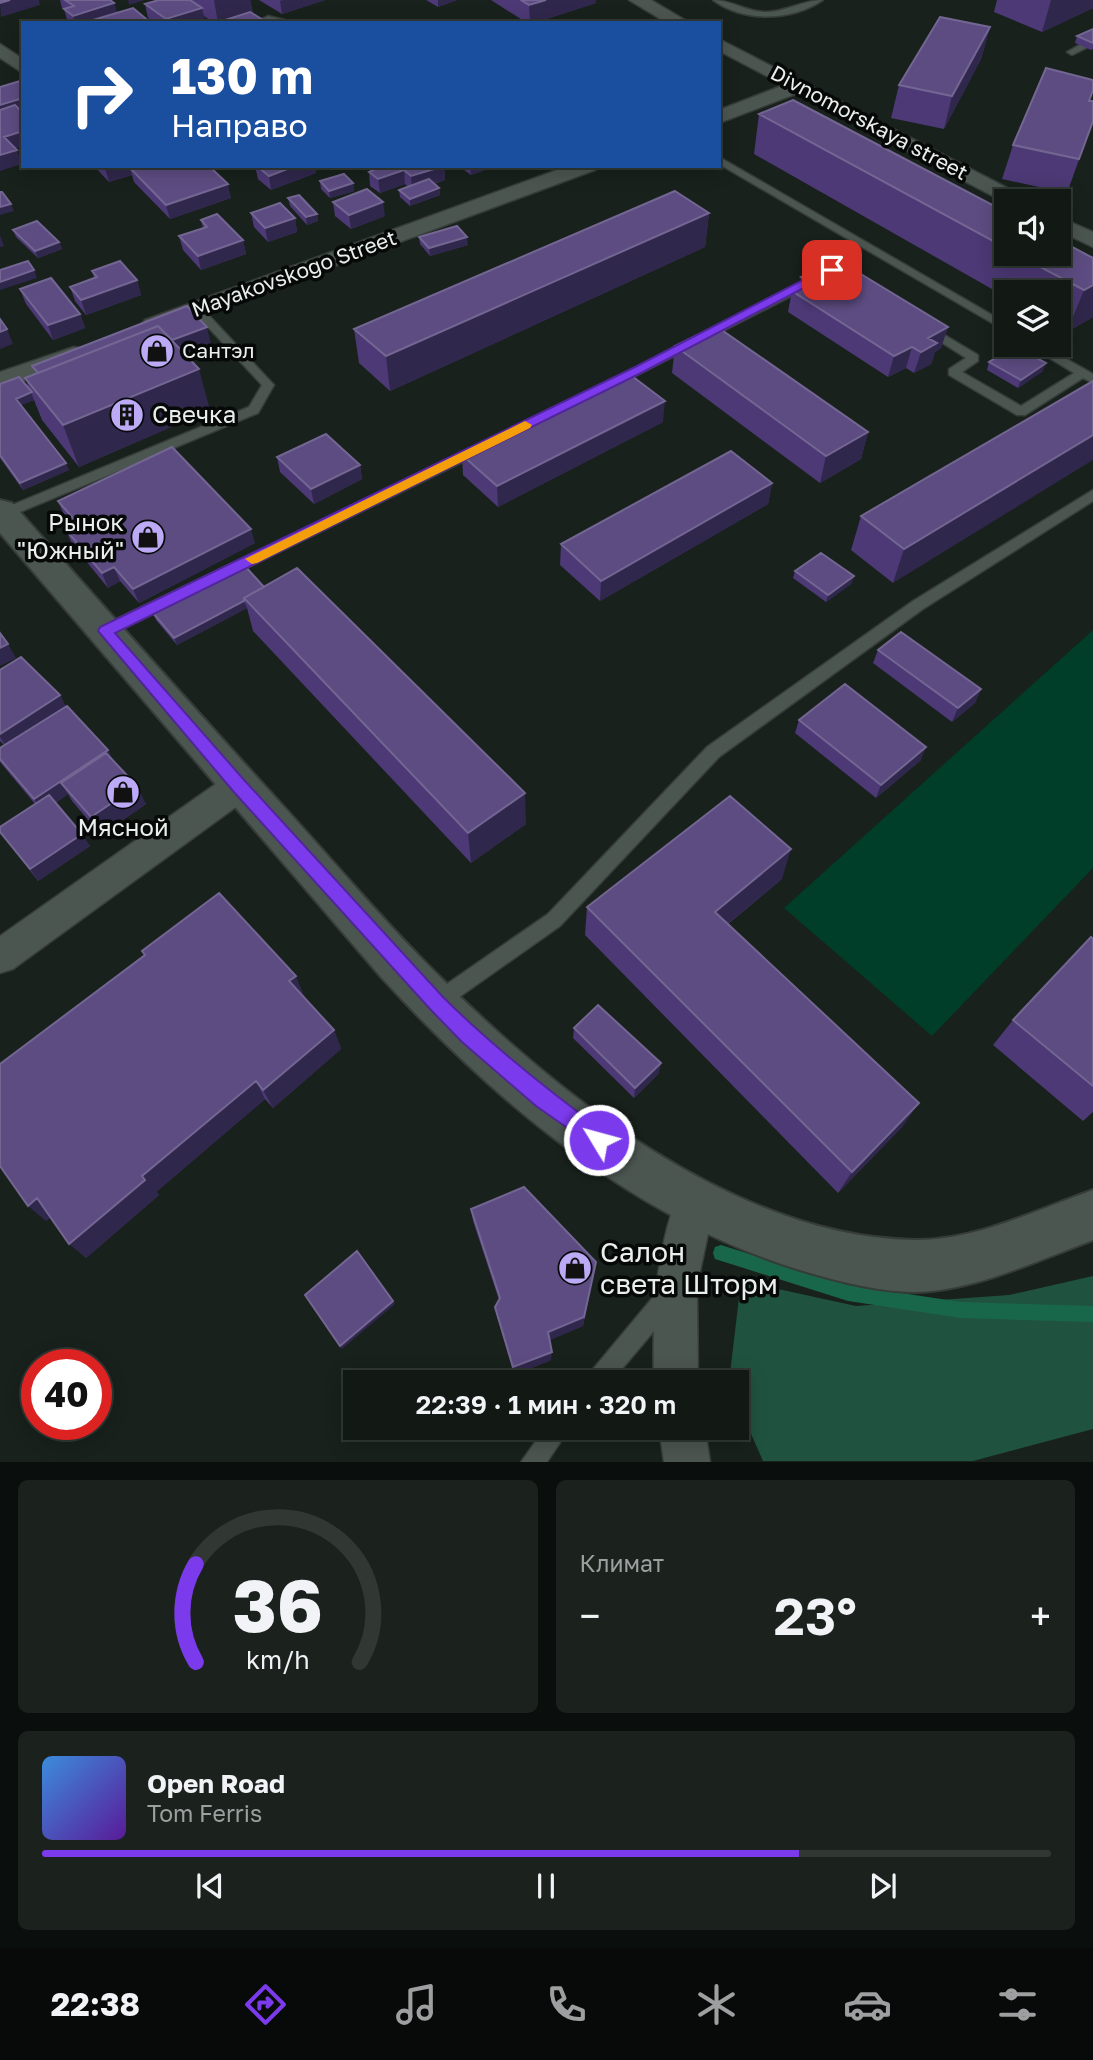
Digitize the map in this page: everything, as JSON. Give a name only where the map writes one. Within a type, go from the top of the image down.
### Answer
[{"type":"street","points":[[638,0],[677,21]]},
{"type":"street","name":"Divnomorskaya street","points":[[721,45],[995,189]]},
{"type":"street","points":[[0,49],[21,66]]},
{"type":"street","points":[[721,116],[799,86]]},
{"type":"street","name":"Mayakovskogo Street","points":[[136,331],[583,168]]},
{"type":"street","points":[[1071,229],[1093,240]]},
{"type":"street","points":[[0,381],[99,345]]},
{"type":"street","points":[[2,512],[239,786],[436,1003],[469,1036],[543,1099],[617,1154],[695,1201],[776,1237],[856,1260],[915,1266],[970,1257],[1093,1215]]},
{"type":"street","points":[[0,957],[239,786]]},
{"type":"street","points":[[676,1370],[676,1286],[695,1201]]},
{"type":"street","points":[[684,1440],[687,1461]]},
{"type":"lane","points":[[717,0],[746,14],[770,17],[819,0]]},
{"type":"lane","points":[[1072,52],[1083,46]]},
{"type":"lane","points":[[721,161],[994,321]]},
{"type":"lane","points":[[602,388],[832,270],[868,292]]},
{"type":"lane","points":[[2,512],[254,410],[268,385],[197,309]]},
{"type":"lane","points":[[915,321],[974,358],[953,372],[1021,412],[1087,376]]},
{"type":"lane","points":[[1055,357],[1087,376]]},
{"type":"lane","points":[[105,631],[491,442]]},
{"type":"lane","points":[[436,1003],[554,920],[713,752],[918,605],[1093,495]]},
{"type":"lane","points":[[607,1370],[676,1286]]},
{"type":"lane","points":[[532,1461],[549,1440]]},
{"type":"green space","points":[[1093,630],[1093,868],[932,1036],[784,908]]},
{"type":"green space","points":[[1093,1276],[1093,1429],[973,1461],[763,1461],[749,1429],[749,1370],[730,1370],[741,1281],[856,1306],[1009,1295]]},
{"type":"building","points":[[65,0],[110,0],[114,3],[73,16],[64,9],[74,6]]},
{"type":"building","points":[[159,0],[190,0],[202,8],[166,19],[145,4]]},
{"type":"building","points":[[521,0],[546,0],[529,5]]},
{"type":"building","points":[[133,8],[149,21],[90,21]]},
{"type":"building","points":[[250,12],[265,21],[222,21]]},
{"type":"building","points":[[940,17],[990,27],[952,96],[899,85]]},
{"type":"building","points":[[1093,29],[1093,43],[1077,36]]},
{"type":"building","points":[[1046,68],[1093,80],[1089,101],[1093,101],[1093,121],[1079,159],[1013,145]]},
{"type":"building","points":[[21,81],[21,99],[0,105],[0,87]]},
{"type":"building","points":[[793,100],[994,206],[994,241],[759,114]]},
{"type":"building","points":[[15,105],[21,111],[21,132],[4,137],[17,150],[0,155],[0,110]]},
{"type":"building","points":[[130,168],[211,168],[228,184],[166,205]]},
{"type":"building","points":[[259,168],[290,168],[269,176]]},
{"type":"building","points":[[378,168],[437,168],[411,176],[404,170],[378,179],[369,172]]},
{"type":"building","points":[[344,174],[353,183],[329,191],[320,181]]},
{"type":"building","points":[[429,179],[439,188],[410,199],[399,190]]},
{"type":"building","points":[[367,189],[383,202],[349,215],[333,202]]},
{"type":"building","points":[[675,191],[709,213],[386,356],[354,329]]},
{"type":"building","points":[[2,192],[11,204],[0,207]]},
{"type":"building","points":[[299,195],[317,214],[306,217],[288,198]]},
{"type":"building","points":[[280,203],[295,218],[265,228],[251,213]]},
{"type":"building","points":[[217,214],[243,240],[198,256],[179,236],[207,227],[201,220]]},
{"type":"building","points":[[37,221],[59,242],[35,251],[13,230]]},
{"type":"building","points":[[457,226],[467,237],[429,248],[419,237]]},
{"type":"building","points":[[1071,246],[1093,258],[1093,285],[1084,290],[1071,283],[1071,280],[1065,280],[1039,266],[1071,266]]},
{"type":"building","points":[[28,261],[34,270],[0,282],[0,270]]},
{"type":"building","points":[[120,261],[137,280],[81,300],[70,287],[97,277],[92,271]]},
{"type":"building","points":[[846,265],[948,327],[928,338],[937,343],[921,352],[912,347],[894,356],[792,291],[810,282],[801,277],[817,269],[826,274]]},
{"type":"building","points":[[51,278],[80,314],[48,325],[20,289]]},
{"type":"building","points":[[187,306],[207,327],[172,340],[158,326],[38,373],[32,366]]},
{"type":"building","points":[[0,319],[7,329],[0,332]]},
{"type":"building","points":[[158,326],[199,369],[63,425],[25,378]]},
{"type":"building","points":[[716,326],[868,432],[826,456],[675,346]]},
{"type":"building","points":[[997,357],[1035,357],[1046,363],[1021,380],[989,362]]},
{"type":"building","points":[[628,373],[665,401],[497,486],[462,455]]},
{"type":"building","points":[[19,377],[32,392],[16,399],[66,463],[20,483],[0,455],[0,384]]},
{"type":"building","points":[[1093,381],[1093,435],[904,549],[861,516]]},
{"type":"building","points":[[326,434],[360,465],[311,489],[277,457]]},
{"type":"building","points":[[172,447],[251,529],[133,589],[114,567],[102,573],[66,530],[78,524],[58,501]]},
{"type":"building","points":[[731,451],[772,483],[601,581],[561,544]]},
{"type":"building","points":[[821,553],[854,576],[828,595],[795,571]]},
{"type":"building","points":[[244,565],[264,587],[244,598],[244,601],[174,638],[153,613]]},
{"type":"building","points":[[297,568],[525,793],[468,833],[244,598]]},
{"type":"building","points":[[901,632],[981,689],[958,708],[878,650]]},
{"type":"building","points":[[0,633],[8,644],[0,648]]},
{"type":"building","points":[[21,657],[60,695],[0,734],[0,670]]},
{"type":"building","points":[[845,684],[926,747],[881,785],[799,720]]},
{"type":"building","points":[[67,706],[108,750],[34,799],[0,759],[0,748]]},
{"type":"building","points":[[106,753],[137,786],[91,817],[61,783]]},
{"type":"building","points":[[49,795],[82,834],[30,869],[0,832],[0,827]]},
{"type":"building","points":[[730,796],[791,849],[715,912],[919,1103],[852,1172],[587,907]]},
{"type":"building","points":[[219,893],[296,976],[289,981],[334,1030],[263,1090],[256,1081],[142,1176],[145,1180],[69,1244],[37,1198],[28,1206],[0,1166],[0,1064],[145,955],[142,951]]},
{"type":"building","points":[[1091,937],[1093,939],[1093,1086],[1013,1020]]},
{"type":"building","points":[[598,1005],[661,1063],[635,1088],[574,1028]]},
{"type":"building","points":[[524,1187],[596,1262],[584,1317],[548,1332],[552,1352],[513,1367],[495,1307],[500,1298],[471,1209]]},
{"type":"building","points":[[357,1251],[393,1301],[340,1346],[305,1295]]},
{"type":"waterway","points":[[721,1253],[848,1293],[961,1310],[1093,1314]]},
{"type":"slow traffic","points":[[252,559],[525,425]]},
{"type":"place","name":"Сантэл","points":[[157,351]]},
{"type":"place","name":"Свечка","points":[[127,415]]},
{"type":"place","name":"Рынок \"Южный\"","points":[[148,537]]},
{"type":"place","name":"Мясной","points":[[123,792]]},
{"type":"place","name":"Салон света Шторм","points":[[575,1268]]},
{"type":"route","points":[[599,1140],[543,1099],[469,1036],[436,1003],[239,786],[105,631],[639,370],[832,270]]}]
